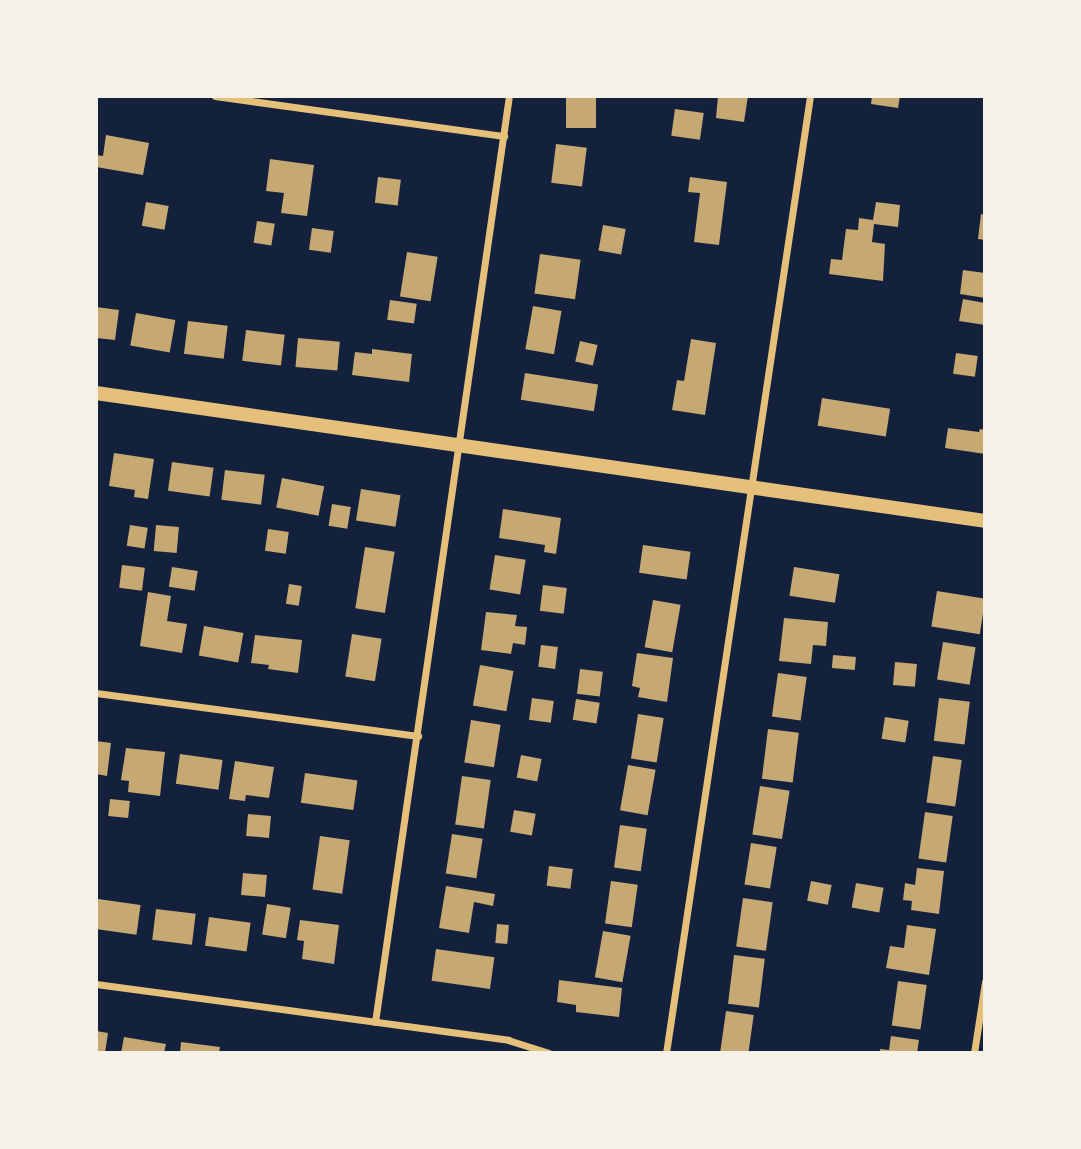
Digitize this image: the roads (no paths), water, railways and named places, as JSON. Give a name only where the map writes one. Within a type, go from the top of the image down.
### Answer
[{"type":"main road","points":[[96,393],[985,521]]},
{"type":"street","points":[[215,96],[504,136]]},
{"type":"street","points":[[375,1022],[509,96]]},
{"type":"street","points":[[666,1053],[810,96]]},
{"type":"street","points":[[96,693],[418,736]]},
{"type":"street","points":[[974,1053],[985,982]]},
{"type":"street","points":[[96,984],[508,1040],[549,1053]]}]
